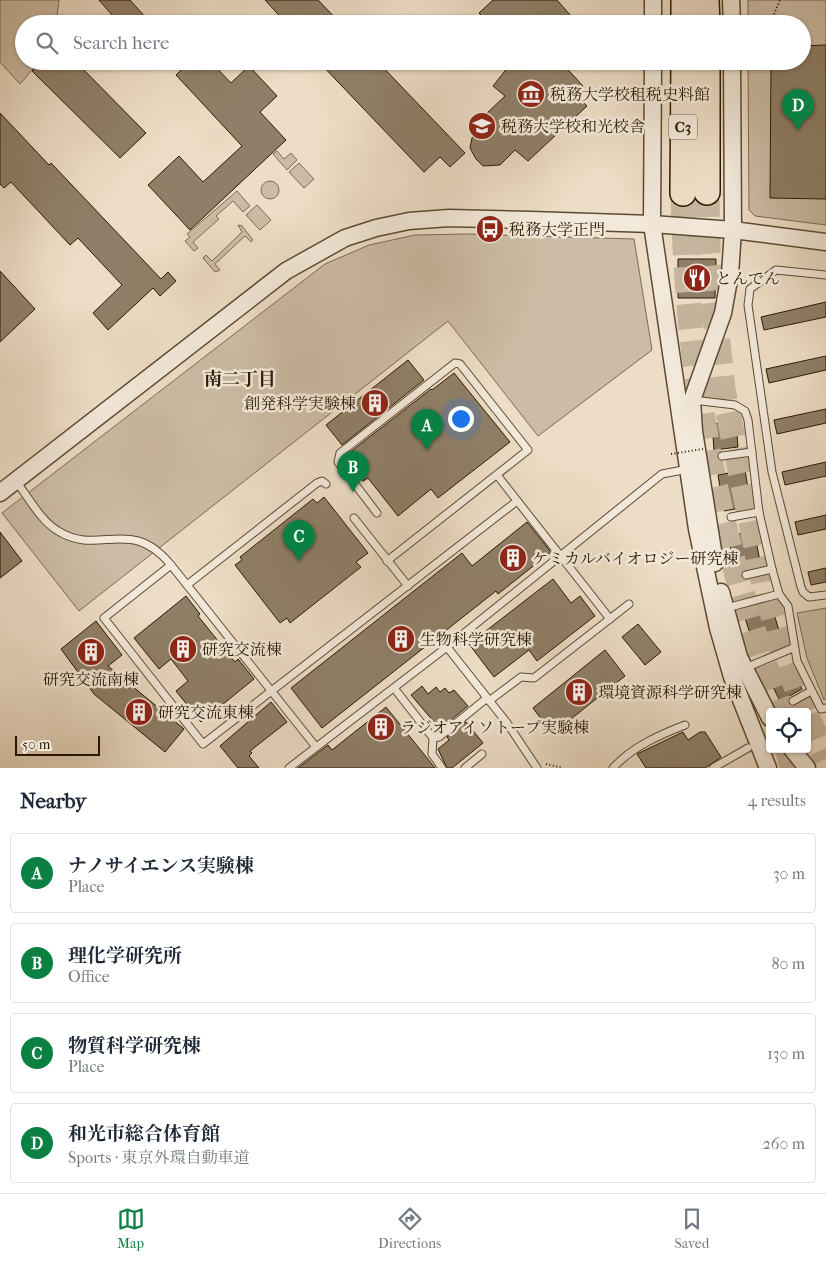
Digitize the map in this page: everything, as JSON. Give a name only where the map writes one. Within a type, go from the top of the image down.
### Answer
[{"type":"highway","points":[[684,0],[684,15]]},
{"type":"highway","points":[[706,0],[707,15]]},
{"type":"highway","name":"C3","points":[[685,70],[695,193],[706,70]]},
{"type":"street","points":[[653,0],[653,15]]},
{"type":"street","points":[[731,0],[732,15]]},
{"type":"street","points":[[653,70],[652,224],[683,470],[718,628],[732,677],[768,768]]},
{"type":"street","points":[[732,70],[733,230],[727,296],[692,400],[694,431],[713,554],[730,627],[744,668],[766,710]]},
{"type":"street","points":[[0,493],[286,272],[345,238],[376,228],[409,221],[449,218],[652,224],[733,230],[826,242]]},
{"type":"street","points":[[795,753],[807,768]]},
{"type":"lane","points":[[826,275],[776,270],[750,289],[748,305],[772,472],[801,587],[809,597],[826,595]]},
{"type":"lane","points":[[377,513],[338,462],[340,453],[455,363],[463,366],[528,450],[388,561]]},
{"type":"lane","points":[[692,400],[741,407],[748,420],[759,512],[778,594],[788,606],[796,661],[821,709],[826,708]]},
{"type":"lane","points":[[722,456],[752,452]]},
{"type":"lane","points":[[289,768],[447,647],[662,474],[683,470]]},
{"type":"lane","points":[[497,475],[610,619]]},
{"type":"lane","points":[[16,480],[56,530],[79,540],[124,539],[141,541],[155,548],[188,585],[316,747]]},
{"type":"lane","points":[[188,585],[317,483],[322,481],[326,484]]},
{"type":"lane","points":[[171,565],[104,618],[203,744],[517,501]]},
{"type":"lane","points":[[731,516],[759,512]]},
{"type":"lane","points":[[354,518],[408,586]]},
{"type":"lane","points":[[746,575],[772,570]]},
{"type":"lane","points":[[734,606],[778,594]]},
{"type":"lane","points":[[433,738],[439,737],[521,677],[534,678],[629,604]]},
{"type":"lane","points":[[447,647],[539,765]]},
{"type":"lane","points":[[744,668],[793,648]]},
{"type":"lane","points":[[394,688],[433,738],[432,754],[442,768]]},
{"type":"lane","points":[[793,701],[811,691]]},
{"type":"lane","points":[[614,768],[623,758],[660,735],[685,725]]},
{"type":"lane","points":[[713,768],[748,748]]},
{"type":"lane","points":[[465,768],[482,754]]},
{"type":"path","points":[[774,15],[780,0]]},
{"type":"path","points":[[671,454],[703,449]]},
{"type":"path","points":[[676,452],[683,470]]},
{"type":"path","points":[[539,765],[563,768]]},
{"type":"shaded area","points":[[0,0],[59,0],[57,15],[15,15],[15,70],[32,70],[20,84],[0,62]]},
{"type":"shaded area","points":[[748,0],[826,0],[826,225],[755,216],[749,210],[748,70],[811,70],[811,15],[748,15]]},
{"type":"shaded area","points":[[277,151],[284,159],[291,153],[297,160],[287,170],[273,154]]},
{"type":"shaded area","points":[[299,163],[314,179],[304,188],[289,172]]},
{"type":"shaded area","points":[[270,181],[276,184],[279,190],[276,196],[270,199],[264,196],[261,190],[264,184]]},
{"type":"shaded area","points":[[237,191],[250,206],[243,212],[233,201],[216,216],[219,219],[193,242],[198,248],[194,251],[185,241],[190,237],[187,234]]},
{"type":"shaded area","points":[[257,205],[271,220],[260,230],[246,215]]},
{"type":"shaded area","points":[[238,225],[242,226],[253,240],[251,242],[245,236],[215,264],[220,270],[215,272],[203,258],[206,255],[212,261],[242,232]]},
{"type":"shaded area","points":[[468,234],[634,239],[652,350],[538,436],[448,321],[79,611],[2,513],[325,264],[369,245],[415,235]]},
{"type":"shaded area","points":[[826,608],[826,699],[824,700],[807,658],[797,613]]},
{"type":"building","points":[[99,0],[130,0],[143,15],[112,15]]},
{"type":"building","points":[[265,0],[318,0],[332,15],[279,15]]},
{"type":"building","points":[[493,0],[557,0],[570,15],[481,15],[479,13]]},
{"type":"building","points":[[826,45],[826,199],[770,198],[771,70],[811,70],[811,46]]},
{"type":"building","points":[[84,70],[146,133],[120,158],[32,71]]},
{"type":"building","points":[[181,70],[219,70],[231,83],[245,70],[253,70],[277,96],[260,112],[286,140],[190,230],[148,185],[179,156],[203,182],[242,146],[176,75]]},
{"type":"building","points":[[327,70],[386,70],[465,153],[450,167],[440,157],[424,172]]},
{"type":"building","points":[[506,70],[568,70],[583,86],[575,94],[587,106],[528,161],[515,150],[500,165],[483,166],[476,159],[470,148],[472,138],[485,115],[505,96],[493,86]]},
{"type":"building","points":[[0,113],[49,165],[51,163],[161,279],[168,272],[176,281],[160,296],[153,288],[108,330],[93,313],[122,285],[78,238],[70,245],[11,182],[4,188],[0,184]]},
{"type":"building","name":"とんでん","points":[[678,259],[716,259],[715,298],[678,298]]},
{"type":"building","points":[[0,271],[35,309],[0,342]]},
{"type":"building","points":[[826,302],[826,317],[764,330],[761,317]]},
{"type":"building","points":[[826,356],[826,370],[769,383],[766,369]]},
{"type":"building","name":"創発科学実験棟","points":[[408,360],[424,380],[342,445],[326,425]]},
{"type":"building","points":[[454,373],[510,442],[438,498],[431,489],[398,516],[368,478],[363,481],[345,459],[350,455],[349,453]]},
{"type":"building","points":[[826,409],[826,423],[777,434],[774,420]]},
{"type":"building","points":[[736,422],[738,447],[714,450],[712,424]]},
{"type":"building","points":[[826,462],[826,476],[785,485],[782,472]]},
{"type":"building","points":[[745,470],[751,506],[724,511],[718,475]]},
{"type":"building","points":[[324,497],[368,553],[356,562],[361,567],[290,623],[287,618],[280,623],[235,565],[242,560],[240,557],[313,499],[317,503]]},
{"type":"building","points":[[826,515],[826,529],[798,535],[795,522]]},
{"type":"building","name":"生物科学研究棟","points":[[527,522],[551,552],[498,594],[496,591],[322,728],[291,688],[462,553],[472,566]]},
{"type":"building","points":[[754,531],[761,566],[735,571],[728,536]]},
{"type":"building","points":[[0,532],[22,561],[0,578]]},
{"type":"building","points":[[826,568],[826,582],[811,585],[808,572]]},
{"type":"building","points":[[553,579],[571,603],[580,596],[595,616],[537,661],[529,650],[494,677],[469,644]]},
{"type":"building","name":"研究交流棟","points":[[186,596],[200,614],[198,616],[235,662],[238,659],[254,679],[201,722],[176,691],[188,681],[171,659],[159,669],[134,638]]},
{"type":"building","points":[[772,608],[783,643],[756,652],[745,618]]},
{"type":"building","points":[[96,621],[122,655],[108,666],[184,729],[165,752],[94,694],[61,649]]},
{"type":"building","points":[[638,624],[661,652],[645,665],[622,637]]},
{"type":"building","name":"環境資源科学研究棟","points":[[605,650],[625,676],[552,734],[533,708]]},
{"type":"building","points":[[791,667],[802,689],[780,701],[769,679]]},
{"type":"building","points":[[422,686],[428,694],[436,687],[440,692],[445,688],[449,693],[454,690],[468,706],[440,729],[411,695]]},
{"type":"building","points":[[271,702],[287,722],[250,751],[252,753],[249,756],[259,768],[238,768],[220,746]]},
{"type":"building","name":"ラジオアイソトープ実験棟","points":[[386,707],[435,768],[298,768],[328,745],[332,750]]},
{"type":"building","points":[[466,722],[483,743],[452,768],[447,768],[438,749],[449,740],[447,737]]},
{"type":"building","points":[[683,732],[688,740],[700,732],[705,732],[721,757],[705,768],[646,768],[637,754]]},
{"type":"tunnel","points":[[707,192],[708,251],[723,389],[764,585],[781,644],[804,708]]},
{"type":"tunnel","points":[[683,193],[691,327],[699,393],[710,457],[723,521],[740,584],[759,648],[781,708]]},
{"type":"tunnel","points":[[811,725],[826,759]]},
{"type":"tunnel","points":[[788,753],[793,768]]},
{"type":"place","name":"税務大学校租税史料館","points":[[531,94]]},
{"type":"place","name":"税務大学校和光校舎","points":[[482,126]]},
{"type":"place","name":"和光市総合体育館","points":[[798,130]]},
{"type":"place","name":"税務大学正門","points":[[490,229]]},
{"type":"place","name":"とんでん","points":[[697,278]]},
{"type":"place","name":"創発科学実験棟","points":[[375,403]]},
{"type":"place","name":"ナノサイエンス実験棟","points":[[427,450]]},
{"type":"place","name":"理化学研究所","points":[[353,492]]},
{"type":"place","name":"ケミカルバイオロジー研究棟","points":[[513,558]]},
{"type":"place","name":"物質科学研究棟","points":[[299,561]]},
{"type":"place","name":"生物科学研究棟","points":[[401,639]]},
{"type":"place","name":"研究交流棟","points":[[183,649]]},
{"type":"place","name":"研究交流南棟","points":[[91,652]]},
{"type":"place","name":"環境資源科学研究棟","points":[[579,692]]},
{"type":"place","name":"研究交流東棟","points":[[139,712]]},
{"type":"place","name":"ラジオアイソトープ実験棟","points":[[381,727]]},
{"type":"district","name":"南二丁目","points":[[240,379]]}]
